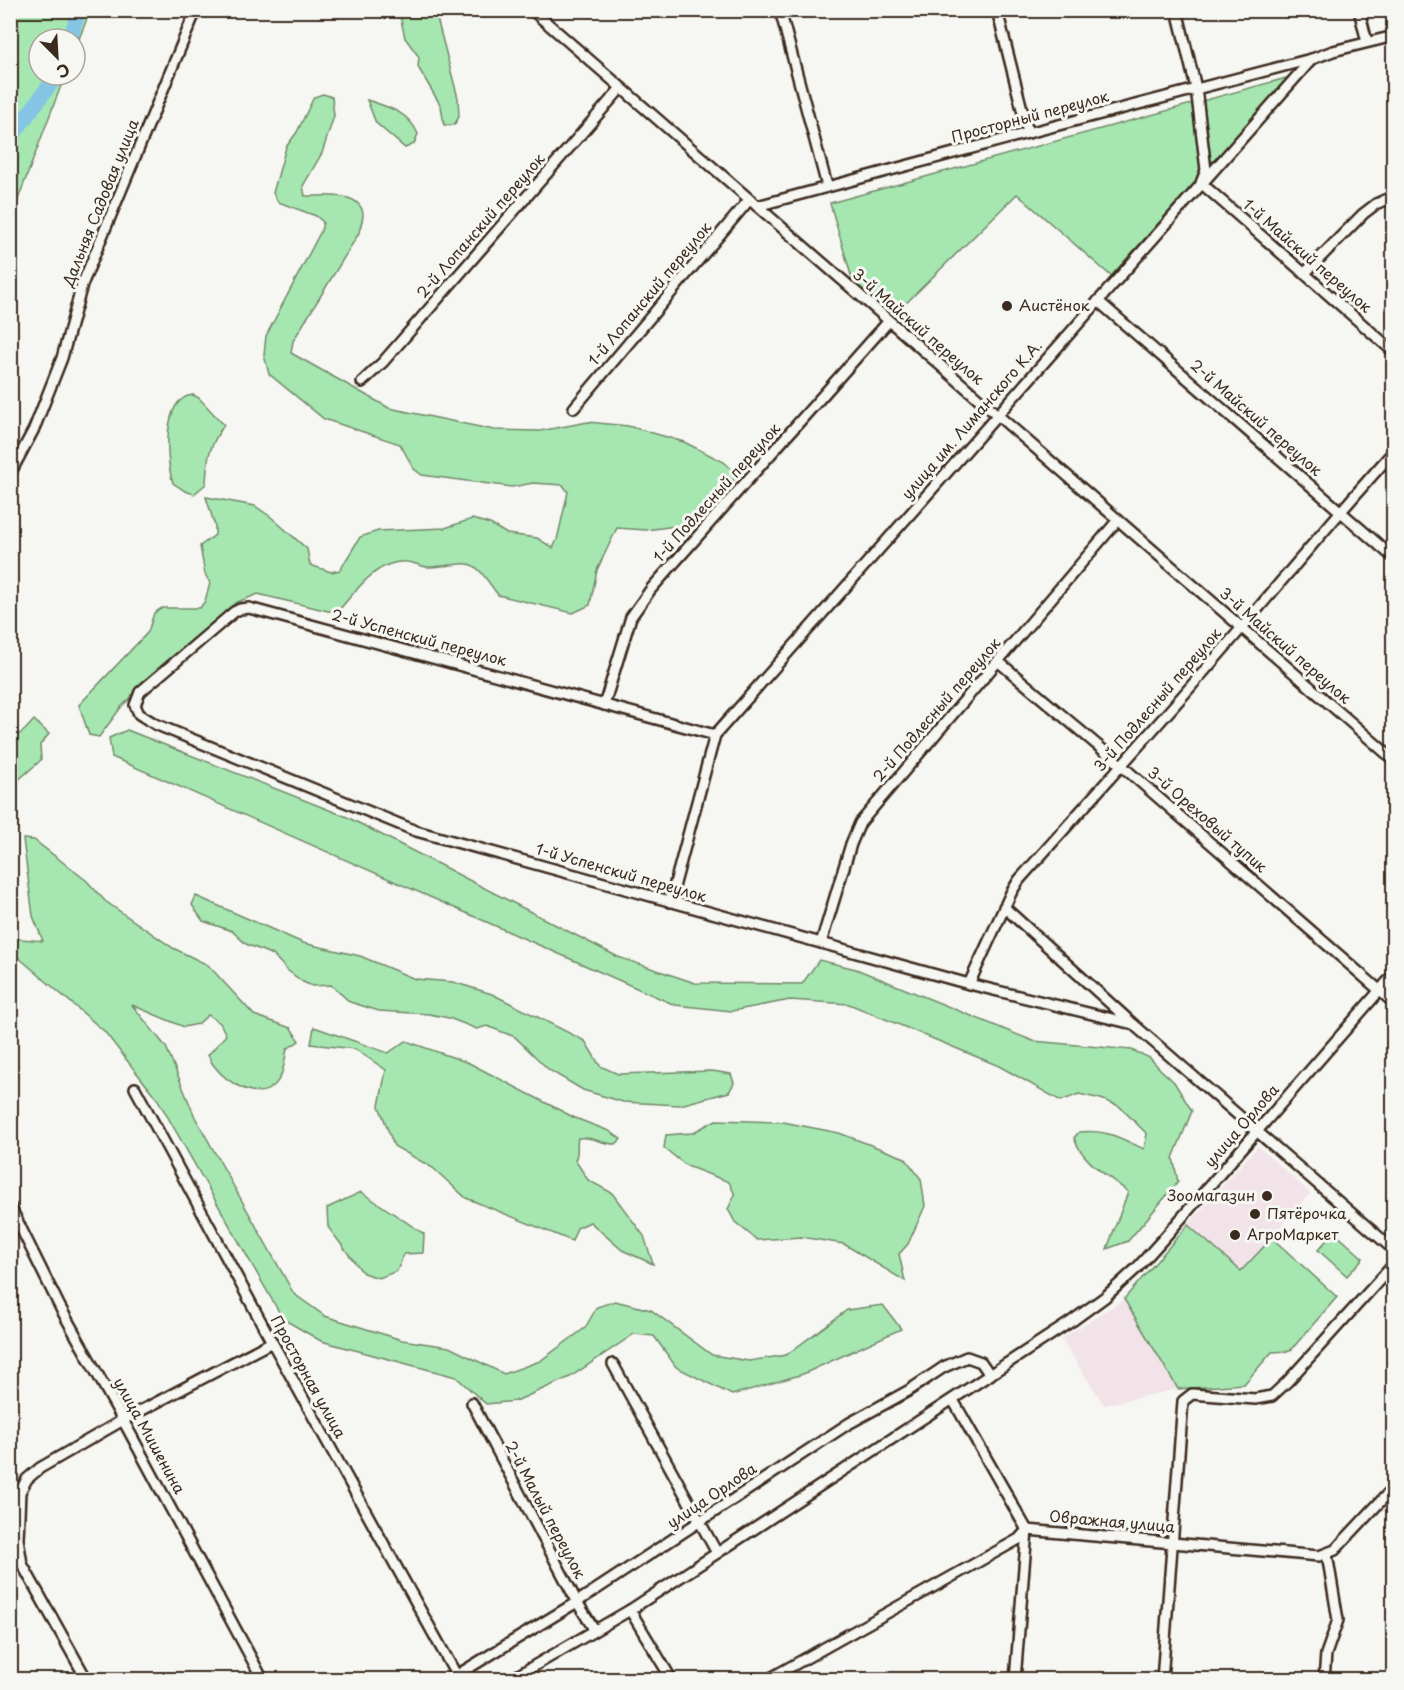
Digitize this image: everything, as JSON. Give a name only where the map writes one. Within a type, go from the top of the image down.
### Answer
[{"type":"street","name":"Дальняя Садовая улица","points":[[10,474],[34,429],[62,358],[82,285],[196,10]]},
{"type":"street","name":"3-й Майский переулок","points":[[532,10],[1394,760]]},
{"type":"street","points":[[780,10],[827,186]]},
{"type":"street","points":[[997,10],[1028,133]]},
{"type":"street","points":[[1177,10],[1196,88],[1206,170],[1201,183]]},
{"type":"street","points":[[1359,10],[1367,42]]},
{"type":"street","name":"улица им. Лиманского К.А.","points":[[670,902],[715,735],[1312,59],[1333,51],[1394,36]]},
{"type":"street","name":"Просторный переулок","points":[[753,203],[827,186],[1312,59]]},
{"type":"street","name":"2-й Лопанский переулок","points":[[362,382],[621,88]]},
{"type":"street","name":"1-й Майский переулок","points":[[1201,183],[1394,352]]},
{"type":"street","points":[[1305,273],[1362,214],[1376,204],[1394,196]]},
{"type":"street","name":"1-й Лопанский переулок","points":[[574,408],[753,203]]},
{"type":"street","name":"2-й Майский переулок","points":[[1098,301],[1394,558]]},
{"type":"street","name":"1-й Подлесный переулок","points":[[604,705],[631,617],[651,589],[888,322]]},
{"type":"street","name":"3-й Подлесный переулок","points":[[969,984],[1004,907],[1019,880],[1122,765],[1394,451]]},
{"type":"street","name":"2-й Подлесный переулок","points":[[822,943],[851,844],[860,822],[1118,520]]},
{"type":"street","name":"2-й Успенский переулок","points":[[140,692],[234,612],[249,608],[715,735]]},
{"type":"street","name":"3-й Ореховый тупик","points":[[999,662],[1122,765],[1394,1003]]},
{"type":"street","name":"1-й Успенский переулок","points":[[140,692],[135,705],[138,714],[155,724],[416,831],[969,984],[1133,1024]]},
{"type":"street","name":"1-й Успенский переулок","points":[[1004,907],[1133,1024],[1394,1250]]},
{"type":"street","name":"улица Орлова","points":[[510,1680],[630,1610],[953,1400],[1105,1297],[1137,1268],[1394,974]]},
{"type":"street","name":"Просторная улица","points":[[135,1088],[455,1678]]},
{"type":"street","name":"улица Мишенина","points":[[10,1206],[40,1270],[263,1680]]},
{"type":"street","points":[[1162,1680],[1183,1401],[1192,1394],[1255,1399],[1272,1396],[1288,1382],[1394,1264]]},
{"type":"street","points":[[87,1680],[22,1564],[18,1539],[20,1492],[27,1479],[40,1468],[123,1420],[272,1342]]},
{"type":"street","name":"улица Орлова","points":[[455,1678],[577,1602],[848,1424],[908,1391],[944,1367],[967,1357],[981,1362],[990,1375]]},
{"type":"street","points":[[613,1364],[717,1553]]},
{"type":"street","points":[[953,1400],[1027,1530],[1015,1680]]},
{"type":"street","name":"2-й Малый переулок","points":[[472,1403],[577,1602],[594,1629]]},
{"type":"street","points":[[1324,1680],[1326,1654],[1338,1620],[1327,1554],[1335,1550],[1393,1489]]},
{"type":"street","name":"Овражная улица","points":[[767,1680],[1019,1539],[1027,1530],[1319,1556],[1327,1554]]},
{"type":"street","points":[[630,1610],[672,1680]]},
{"type":"shaded area","points":[[1258,1146],[1310,1193],[1241,1272],[1188,1225]]},
{"type":"shaded area","points":[[1124,1299],[1178,1389],[1104,1405],[1061,1339]]},
{"type":"green space","points":[[11,10],[90,11],[84,27],[27,27],[27,87],[60,87],[11,218]]},
{"type":"green space","points":[[399,11],[435,11],[458,98],[459,117],[454,125],[444,125],[441,106],[418,67],[419,57],[405,38]]},
{"type":"green space","points":[[1290,77],[1111,276],[1017,194],[892,317],[853,282],[830,203]]},
{"type":"green space","points":[[323,94],[332,97],[334,116],[322,153],[303,186],[305,196],[348,198],[360,206],[363,216],[359,233],[293,341],[291,353],[389,408],[494,430],[540,431],[588,422],[628,426],[684,442],[724,462],[738,475],[698,523],[646,530],[617,528],[597,570],[590,605],[573,613],[498,595],[476,567],[470,564],[427,567],[407,562],[396,562],[377,571],[338,611],[328,611],[258,594],[235,603],[122,706],[99,737],[89,735],[79,705],[148,632],[154,613],[162,608],[200,608],[205,601],[210,583],[205,574],[200,546],[215,535],[215,526],[206,497],[255,506],[307,549],[310,565],[331,572],[340,570],[360,537],[378,531],[445,528],[472,519],[490,524],[507,534],[537,538],[553,548],[557,540],[568,492],[563,485],[533,483],[512,487],[422,475],[414,469],[400,444],[324,419],[269,374],[264,355],[266,336],[321,231],[323,222],[316,216],[278,202],[273,193],[286,147],[297,132],[314,97]]},
{"type":"green space","points":[[367,100],[397,111],[409,120],[418,134],[414,144],[405,148],[376,123]]},
{"type":"green space","points":[[193,395],[199,398],[224,425],[210,453],[206,484],[194,494],[173,483],[168,447],[168,432],[175,407],[183,399]]},
{"type":"green space","points":[[34,720],[49,734],[40,745],[41,760],[16,782],[11,778],[11,740]]},
{"type":"green space","points":[[127,730],[347,817],[618,957],[695,983],[802,984],[819,960],[856,969],[1033,1041],[1132,1050],[1150,1058],[1174,1082],[1192,1111],[1173,1158],[1178,1182],[1128,1241],[1107,1249],[1128,1192],[1090,1162],[1074,1138],[1079,1132],[1098,1132],[1113,1135],[1144,1149],[1147,1134],[1119,1106],[1079,1094],[1061,1101],[999,1066],[849,1004],[790,1000],[732,1011],[675,1005],[112,757],[109,738]]},
{"type":"green space","points":[[23,839],[34,840],[87,881],[105,901],[173,948],[208,965],[254,1015],[291,1028],[299,1041],[287,1049],[279,1079],[265,1091],[249,1091],[226,1078],[214,1066],[208,1055],[226,1035],[220,1023],[208,1015],[198,1024],[184,1027],[132,1005],[166,1047],[195,1117],[294,1294],[325,1316],[402,1340],[449,1347],[504,1374],[540,1361],[585,1328],[597,1307],[615,1301],[651,1310],[712,1355],[749,1361],[786,1355],[847,1310],[883,1305],[901,1329],[803,1374],[732,1395],[676,1367],[654,1336],[634,1334],[570,1377],[516,1401],[486,1404],[456,1377],[321,1341],[283,1319],[158,1100],[104,1031],[11,951],[11,938],[43,941],[33,916]]},
{"type":"green space","points":[[196,896],[303,943],[360,956],[415,979],[453,982],[492,994],[585,1041],[600,1066],[618,1074],[712,1071],[731,1074],[734,1083],[729,1092],[680,1105],[623,1102],[583,1090],[549,1070],[515,1037],[487,1026],[477,1029],[449,1018],[429,1014],[379,1011],[350,1002],[331,985],[312,986],[303,982],[273,955],[246,944],[232,931],[203,921],[192,905]]},
{"type":"green space","points":[[314,1027],[388,1053],[406,1041],[469,1063],[621,1139],[616,1144],[578,1138],[575,1160],[588,1180],[612,1193],[644,1236],[653,1264],[622,1250],[590,1222],[577,1228],[572,1241],[466,1198],[433,1168],[394,1146],[379,1106],[386,1070],[355,1049],[311,1044]]},
{"type":"green space","points":[[716,1120],[783,1122],[839,1133],[905,1158],[921,1179],[925,1206],[908,1244],[899,1254],[905,1281],[844,1244],[801,1237],[757,1240],[735,1222],[728,1209],[735,1195],[729,1182],[687,1166],[664,1148],[666,1135],[692,1133]]},
{"type":"green space","points":[[361,1192],[424,1234],[423,1253],[404,1254],[397,1271],[379,1278],[363,1273],[328,1227],[327,1208]]},
{"type":"green space","points":[[1188,1225],[1241,1271],[1272,1238],[1337,1297],[1290,1351],[1272,1352],[1244,1384],[1178,1389],[1124,1299]]},
{"type":"green space","points":[[1334,1232],[1363,1258],[1347,1276],[1318,1250]]},
{"type":"waterway","points":[[74,27],[79,10]]},
{"type":"waterway","points":[[10,139],[48,87]]},
{"type":"place","name":"Аистёнок","points":[[1007,306]]},
{"type":"place","name":"Зоомагазин","points":[[1267,1196]]},
{"type":"place","name":"Пятёрочка","points":[[1255,1214]]},
{"type":"place","name":"АгроМаркет","points":[[1235,1235]]}]
